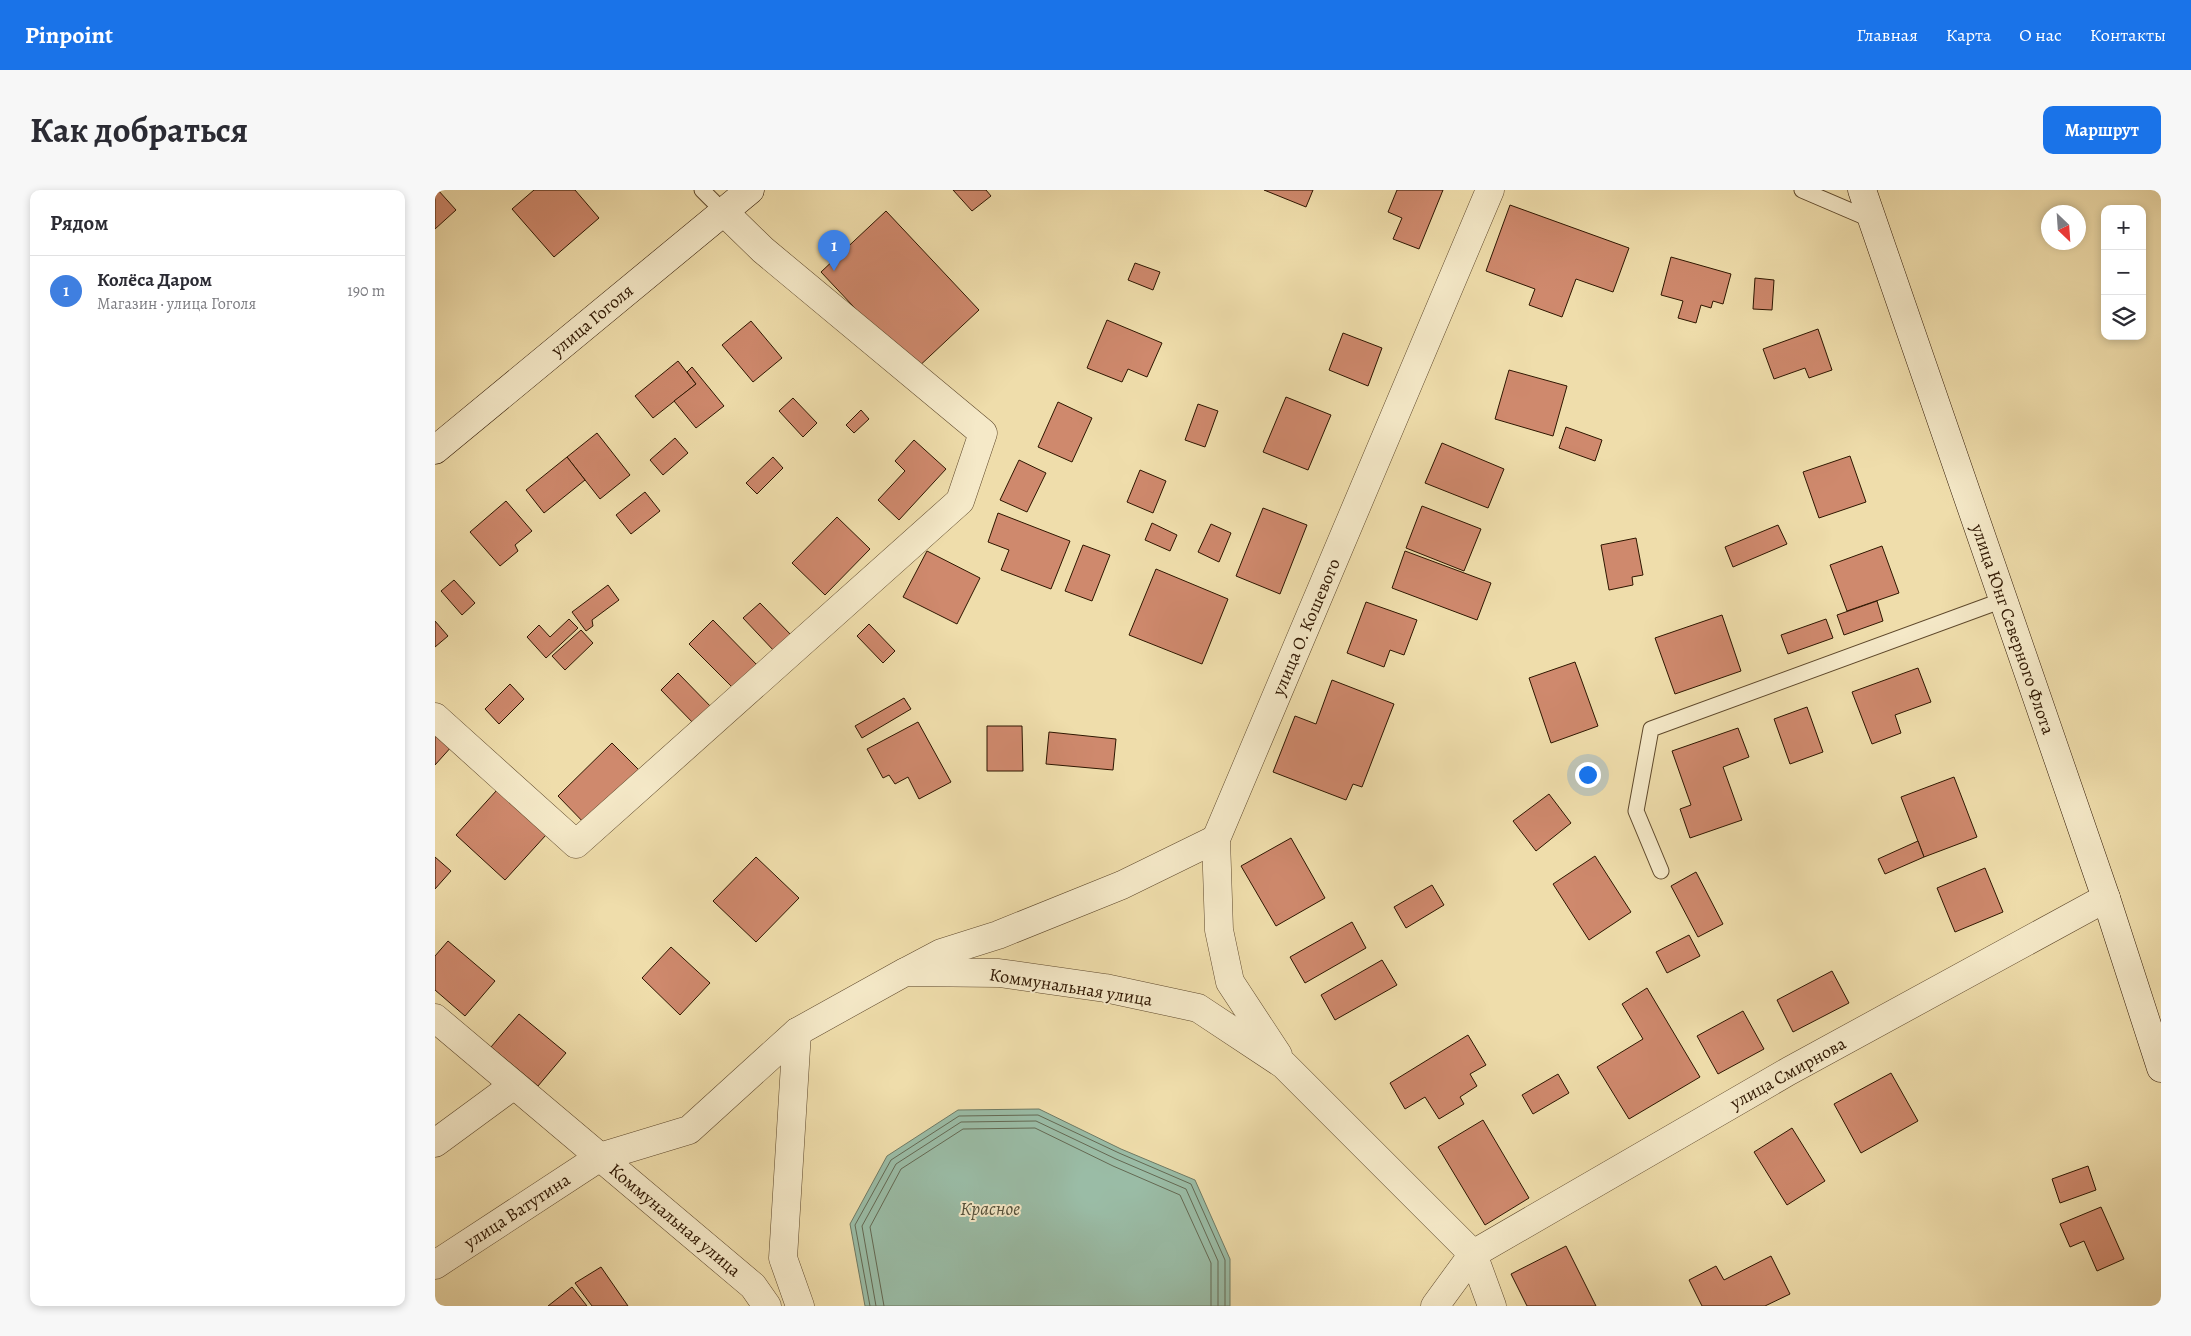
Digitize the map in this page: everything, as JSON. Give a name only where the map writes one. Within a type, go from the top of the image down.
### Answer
[{"type":"street","name":"улица Гоголя","points":[[435,450],[750,190]]},
{"type":"street","name":"улица О. Кошевого","points":[[1284,1065],[1230,982],[1219,930],[1216,840],[1490,190]]},
{"type":"street","name":"улица Юнг Северного Флота","points":[[1862,190],[2106,898],[2161,1068]]},
{"type":"street","points":[[435,717],[576,844],[960,502],[983,433],[763,250],[724,212]]},
{"type":"street","points":[[905,972],[941,953],[998,935],[1122,884],[1216,840]]},
{"type":"street","name":"улица Смирнова","points":[[1473,1254],[1789,1071],[2106,898]]},
{"type":"street","name":"Коммунальная улица","points":[[600,1157],[689,1130],[797,1032],[905,972],[999,973],[1105,988],[1197,1008],[1284,1065],[1473,1254],[1493,1306]]},
{"type":"street","name":"Коммунальная улица","points":[[435,1018],[753,1286],[767,1306]]},
{"type":"street","points":[[797,1032],[783,1258],[800,1306]]},
{"type":"street","points":[[435,1143],[514,1085]]},
{"type":"street","name":"улица Ватутина","points":[[435,1265],[600,1157]]},
{"type":"street","points":[[1435,1306],[1473,1254]]},
{"type":"lane","points":[[702,190],[724,212]]},
{"type":"lane","points":[[1802,190],[1872,220]]},
{"type":"lane","points":[[1661,871],[1636,811],[1651,730],[2003,600]]},
{"type":"water","name":"Красное","points":[[1039,1109],[1121,1149],[1195,1180],[1230,1259],[1230,1306],[865,1306],[850,1224],[887,1156],[958,1110]]},
{"type":"building","points":[[435,190],[438,190],[456,210],[435,229]]},
{"type":"building","points":[[534,190],[575,190],[599,218],[554,257],[512,209]]},
{"type":"building","points":[[953,190],[986,190],[991,196],[972,211]]},
{"type":"building","points":[[1264,190],[1313,190],[1306,207]]},
{"type":"building","points":[[1397,190],[1443,190],[1419,249],[1393,239],[1402,218],[1388,212]]},
{"type":"building","points":[[1510,205],[1629,248],[1613,292],[1576,279],[1562,317],[1529,305],[1535,289],[1486,271]]},
{"type":"building","points":[[886,211],[979,310],[914,371],[821,272]]},
{"type":"building","points":[[1671,257],[1731,274],[1723,304],[1713,301],[1711,308],[1701,305],[1696,323],[1678,318],[1683,301],[1661,295]]},
{"type":"building","points":[[1135,263],[1160,272],[1153,290],[1128,280]]},
{"type":"building","points":[[1755,278],[1774,280],[1772,310],[1753,309]]},
{"type":"building","points":[[1107,320],[1162,343],[1147,377],[1128,369],[1122,382],[1087,368]]},
{"type":"building","points":[[751,321],[782,358],[753,382],[722,345]]},
{"type":"building","points":[[1818,329],[1832,370],[1809,378],[1805,368],[1774,379],[1763,349]]},
{"type":"building","points":[[1343,333],[1382,348],[1368,386],[1329,370]]},
{"type":"building","points":[[678,361],[696,384],[653,418],[635,396]]},
{"type":"building","points":[[692,367],[724,406],[696,428],[674,401],[696,384],[687,372]]},
{"type":"building","points":[[1509,370],[1567,386],[1553,436],[1495,419]]},
{"type":"building","points":[[1286,397],[1331,415],[1308,470],[1263,452]]},
{"type":"building","points":[[793,398],[817,423],[803,437],[779,411]]},
{"type":"building","points":[[1058,402],[1092,418],[1072,462],[1038,447]]},
{"type":"building","points":[[1198,404],[1218,411],[1205,447],[1185,440]]},
{"type":"building","points":[[861,410],[869,419],[854,433],[846,425]]},
{"type":"building","points":[[1566,427],[1602,440],[1595,461],[1559,448]]},
{"type":"building","points":[[597,433],[630,475],[600,499],[567,457]]},
{"type":"building","points":[[675,438],[688,453],[663,475],[650,460]]},
{"type":"building","points":[[914,440],[946,469],[899,520],[878,500],[905,471],[895,461]]},
{"type":"building","points":[[1442,443],[1504,469],[1488,508],[1425,483]]},
{"type":"building","points":[[1850,456],[1866,502],[1819,518],[1803,472]]},
{"type":"building","points":[[567,457],[585,480],[544,513],[526,490]]},
{"type":"building","points":[[773,457],[783,468],[757,494],[746,483]]},
{"type":"building","points":[[1019,460],[1046,473],[1027,512],[1000,500]]},
{"type":"building","points":[[1140,470],[1166,481],[1153,513],[1127,502]]},
{"type":"building","points":[[645,492],[660,511],[631,534],[616,515]]},
{"type":"building","points":[[506,501],[532,531],[515,545],[518,551],[500,566],[470,532]]},
{"type":"building","points":[[1422,506],[1481,529],[1464,571],[1406,548]]},
{"type":"building","points":[[1263,508],[1307,525],[1280,594],[1236,576]]},
{"type":"building","points":[[998,513],[1070,541],[1051,589],[1001,570],[1009,550],[988,542]]},
{"type":"building","points":[[837,517],[870,549],[825,595],[792,563]]},
{"type":"building","points":[[1152,523],[1177,535],[1170,551],[1145,540]]},
{"type":"building","points":[[1211,524],[1231,533],[1219,562],[1198,552]]},
{"type":"building","points":[[1778,525],[1787,544],[1733,567],[1725,547]]},
{"type":"building","points":[[1636,538],[1643,575],[1632,577],[1633,585],[1609,590],[1601,545]]},
{"type":"building","points":[[1083,545],[1110,555],[1092,601],[1065,591]]},
{"type":"building","points":[[1882,546],[1899,593],[1847,611],[1830,565]]},
{"type":"building","points":[[927,551],[980,578],[957,624],[903,597]]},
{"type":"building","points":[[1405,551],[1491,583],[1477,620],[1392,588]]},
{"type":"building","points":[[1156,569],[1228,599],[1202,664],[1129,635]]},
{"type":"building","points":[[454,580],[475,603],[462,615],[441,591]]},
{"type":"building","points":[[608,585],[619,600],[592,620],[593,626],[586,631],[572,612]]},
{"type":"building","points":[[1877,601],[1883,621],[1844,635],[1837,615]]},
{"type":"building","points":[[1366,602],[1417,620],[1404,655],[1390,650],[1384,667],[1347,653]]},
{"type":"building","points":[[760,603],[792,636],[775,652],[743,618]]},
{"type":"building","points":[[1722,615],[1741,671],[1675,694],[1655,638]]},
{"type":"building","points":[[569,619],[578,628],[546,658],[527,637],[539,625],[550,637]]},
{"type":"building","points":[[1826,619],[1833,638],[1788,654],[1781,635]]},
{"type":"building","points":[[713,620],[759,667],[735,690],[689,644]]},
{"type":"building","points":[[435,621],[448,636],[435,647]]},
{"type":"building","points":[[869,624],[895,651],[883,663],[857,636]]},
{"type":"building","points":[[581,630],[593,643],[565,670],[552,656]]},
{"type":"building","points":[[1575,662],[1598,726],[1551,743],[1529,678]]},
{"type":"building","points":[[1918,668],[1931,702],[1895,715],[1901,733],[1872,744],[1852,692]]},
{"type":"building","points":[[678,673],[714,710],[697,727],[661,690]]},
{"type":"building","points":[[1332,680],[1394,704],[1362,787],[1353,784],[1346,800],[1273,772],[1295,716],[1316,724]]},
{"type":"building","points":[[510,684],[524,699],[499,724],[485,709]]},
{"type":"building","points":[[904,698],[911,709],[862,738],[855,726]]},
{"type":"building","points":[[1807,707],[1823,752],[1790,764],[1774,719]]},
{"type":"building","points":[[918,722],[951,782],[919,799],[908,777],[895,784],[889,775],[883,778],[867,749]]},
{"type":"building","points":[[987,726],[1022,726],[1023,771],[987,771]]},
{"type":"building","points":[[435,728],[453,745],[435,765]]},
{"type":"building","points":[[1738,728],[1749,757],[1723,767],[1742,820],[1690,838],[1680,809],[1691,805],[1672,751]]},
{"type":"building","points":[[1049,732],[1116,739],[1113,770],[1046,764]]},
{"type":"building","points":[[612,743],[644,775],[589,828],[558,796]]},
{"type":"building","points":[[1954,777],[1977,837],[1924,857],[1901,797]]},
{"type":"building","points":[[497,790],[546,835],[505,880],[456,835]]},
{"type":"building","points":[[1549,794],[1571,823],[1536,851],[1513,821]]},
{"type":"building","points":[[1291,838],[1325,898],[1276,926],[1241,866]]},
{"type":"building","points":[[1918,841],[1924,857],[1885,874],[1878,859]]},
{"type":"building","points":[[1595,856],[1631,912],[1589,940],[1553,884]]},
{"type":"building","points":[[435,857],[451,871],[435,889]]},
{"type":"building","points":[[756,857],[799,898],[756,942],[713,901]]},
{"type":"building","points":[[1985,868],[2003,912],[1955,932],[1937,888]]},
{"type":"building","points":[[1696,872],[1723,924],[1698,937],[1671,886]]},
{"type":"building","points":[[1432,885],[1444,905],[1406,928],[1394,907]]},
{"type":"building","points":[[1352,922],[1366,948],[1305,983],[1290,957]]},
{"type":"building","points":[[1689,935],[1700,956],[1667,973],[1656,952]]},
{"type":"building","points":[[448,941],[495,981],[465,1016],[435,990],[435,956]]},
{"type":"building","points":[[671,947],[710,983],[680,1015],[642,978]]},
{"type":"building","points":[[1382,960],[1397,985],[1335,1020],[1321,995]]},
{"type":"building","points":[[1832,971],[1849,1003],[1793,1032],[1777,1000]]},
{"type":"building","points":[[1647,988],[1700,1077],[1629,1119],[1597,1067],[1643,1039],[1622,1004]]},
{"type":"building","points":[[1743,1011],[1764,1049],[1718,1074],[1697,1036]]},
{"type":"building","points":[[519,1014],[566,1053],[538,1086],[491,1047]]},
{"type":"building","points":[[1468,1035],[1486,1065],[1470,1074],[1477,1086],[1460,1097],[1464,1104],[1439,1119],[1425,1097],[1405,1109],[1390,1083]]},
{"type":"building","points":[[1891,1073],[1918,1121],[1861,1153],[1834,1104]]},
{"type":"building","points":[[1558,1074],[1569,1093],[1533,1114],[1522,1095]]},
{"type":"building","points":[[1483,1120],[1529,1198],[1485,1225],[1438,1147]]},
{"type":"building","points":[[1792,1128],[1825,1181],[1787,1205],[1754,1152]]},
{"type":"building","points":[[2088,1166],[2096,1190],[2060,1203],[2052,1179]]},
{"type":"building","points":[[2101,1207],[2124,1259],[2097,1271],[2084,1241],[2070,1247],[2060,1224]]},
{"type":"building","points":[[1566,1246],[1596,1306],[1527,1306],[1511,1274]]},
{"type":"building","points":[[1771,1256],[1790,1294],[1765,1306],[1702,1306],[1689,1280],[1716,1266],[1724,1280]]},
{"type":"building","points":[[601,1267],[628,1306],[592,1306],[575,1283]]},
{"type":"building","points":[[572,1287],[587,1306],[548,1306]]},
{"type":"place","name":"Колёса Даром","points":[[834,271]]}]
